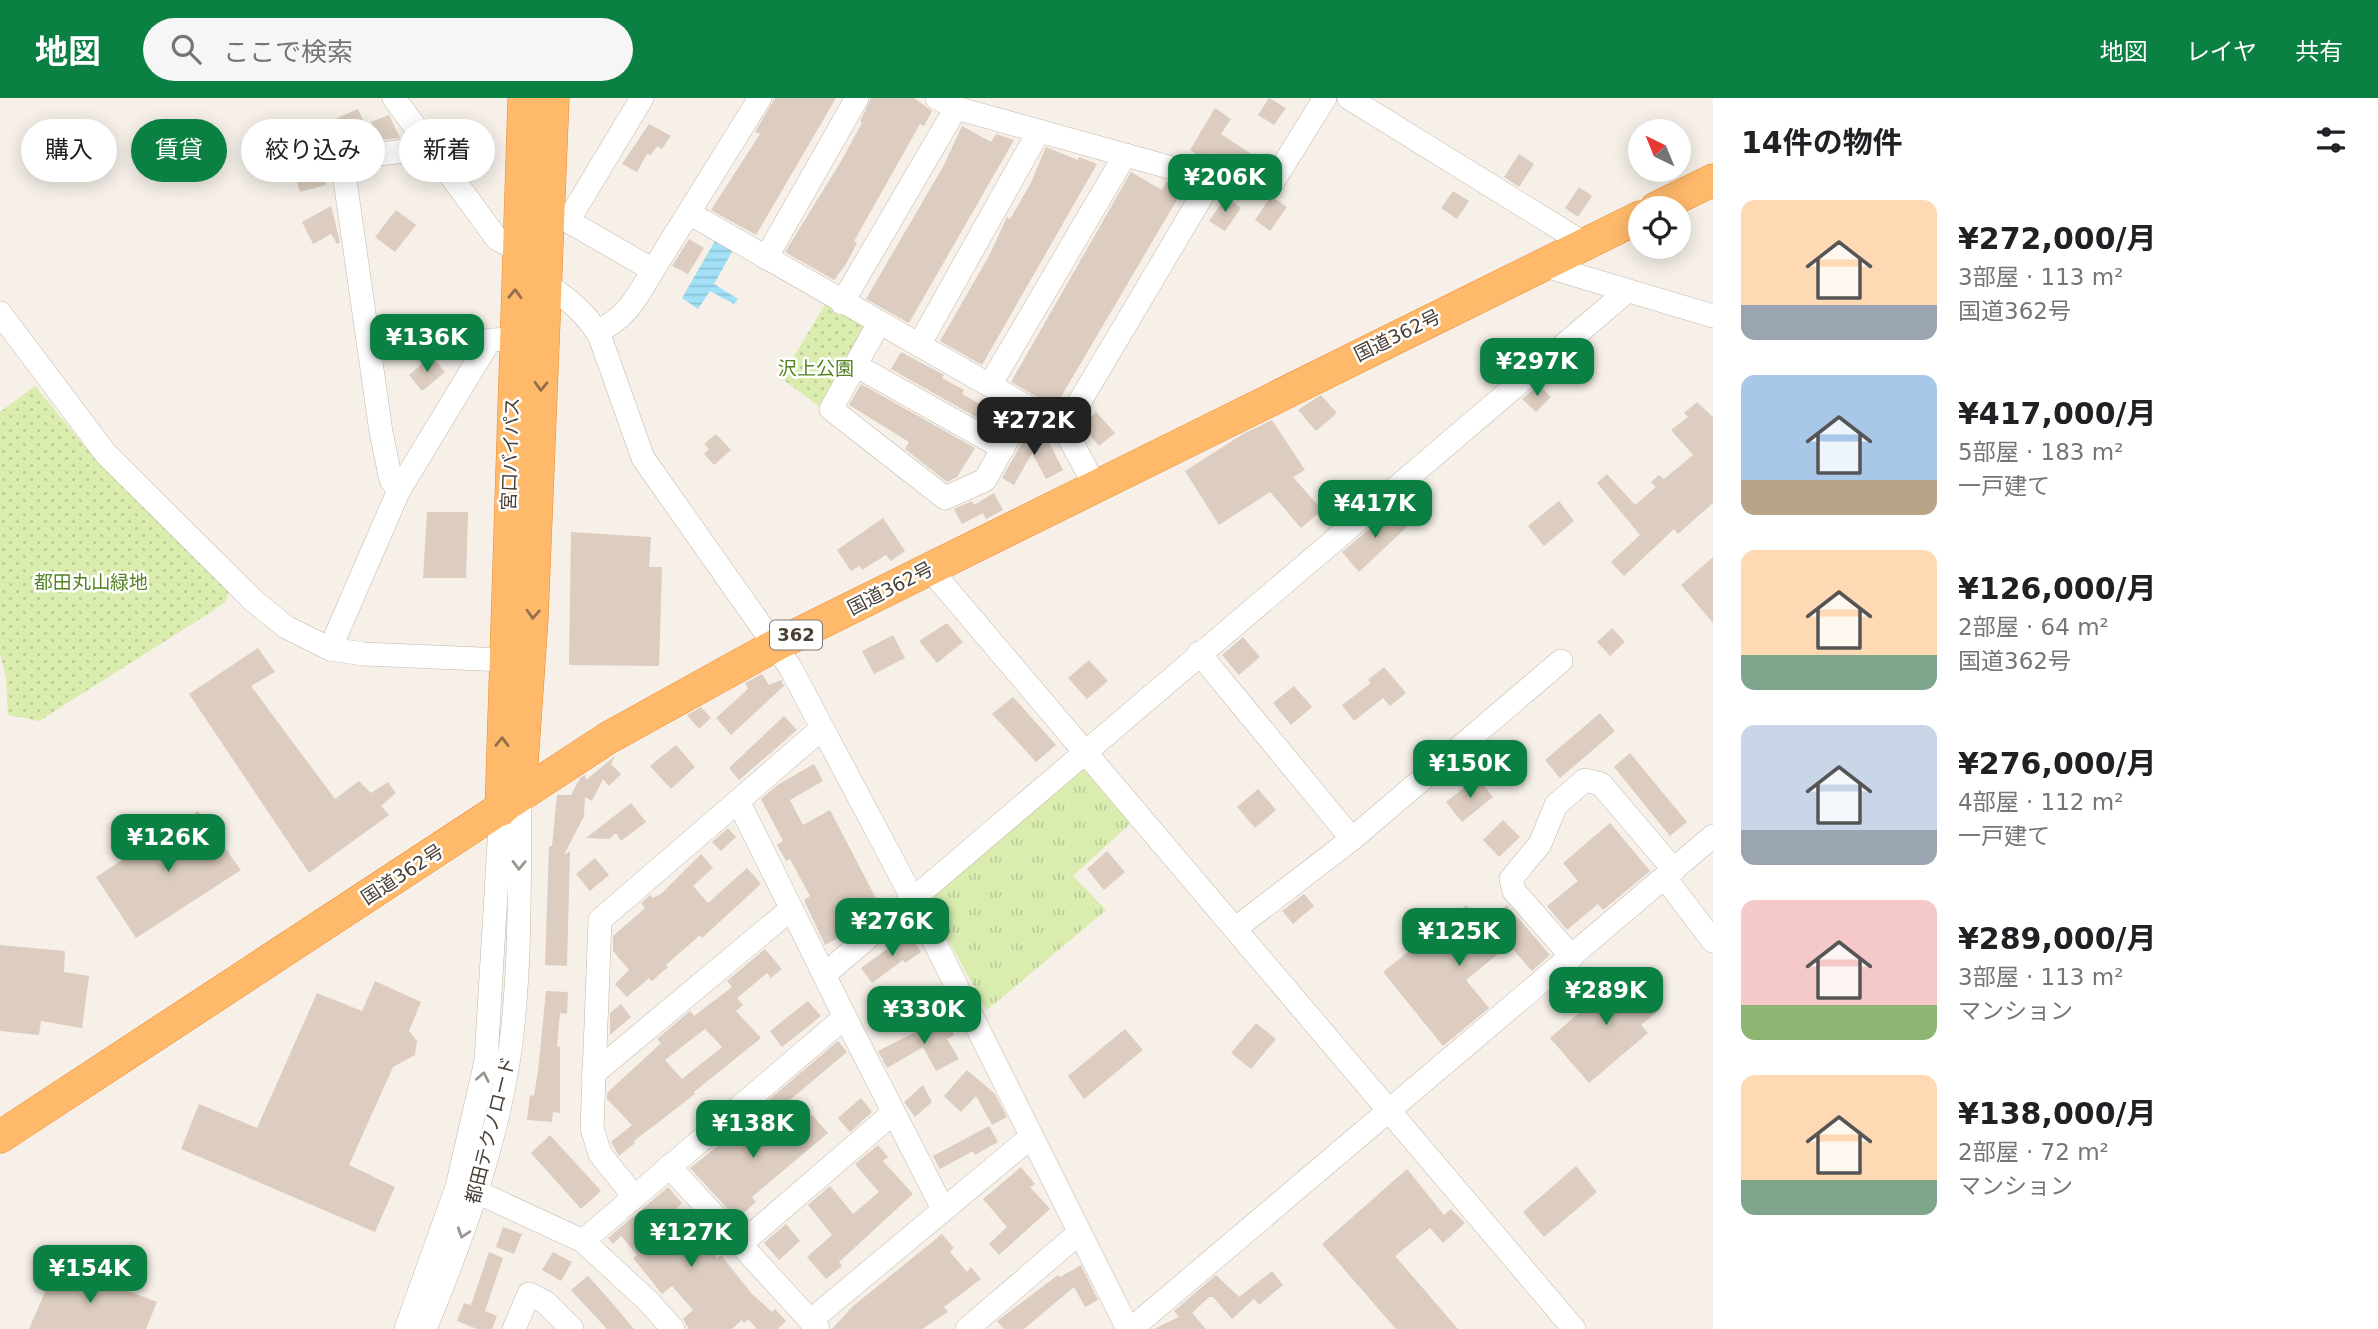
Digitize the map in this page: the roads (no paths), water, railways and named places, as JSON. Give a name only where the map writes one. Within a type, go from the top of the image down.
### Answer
[{"type":"highway","name":"宮口バイパス","points":[[510,804],[503,660],[524,98]]},
{"type":"highway","name":"宮口バイパス","points":[[510,804],[533,619],[553,98]]},
{"type":"highway","points":[[1680,196],[1713,180]]},
{"type":"highway","name":"国道362号","points":[[0,1137],[608,738],[776,645],[1539,264],[1628,223]]},
{"type":"street","points":[[394,98],[409,119]]},
{"type":"street","points":[[642,98],[568,221],[653,270]]},
{"type":"street","points":[[597,331],[609,327],[629,309],[760,98]]},
{"type":"street","points":[[766,258],[857,98]]},
{"type":"street","points":[[842,303],[947,103],[1212,179],[1271,185],[1325,98]]},
{"type":"street","points":[[1349,98],[1585,244]]},
{"type":"street","points":[[919,345],[1039,131]]},
{"type":"street","points":[[398,490],[391,480],[381,432],[343,166],[348,158],[399,152]]},
{"type":"street","points":[[990,385],[1125,155]]},
{"type":"street","points":[[1064,428],[1212,179]]},
{"type":"street","points":[[454,182],[497,239],[517,249]]},
{"type":"street","points":[[689,213],[1064,428],[1095,486]]},
{"type":"street","points":[[1539,264],[1713,316]]},
{"type":"street","points":[[545,284],[581,309],[597,331],[643,458],[776,645],[913,899],[1079,1233],[1130,1329],[1713,836]]},
{"type":"street","points":[[825,974],[1626,292]]},
{"type":"street","points":[[0,313],[106,454],[273,617],[298,635],[330,649],[363,654],[503,660]]},
{"type":"street","points":[[880,323],[831,409],[945,498],[985,480],[1026,406]]},
{"type":"street","points":[[330,649],[398,490],[490,340],[514,339]]},
{"type":"street","points":[[855,365],[1003,448]]},
{"type":"street","points":[[929,568],[1574,1329]]},
{"type":"street","points":[[1199,653],[1352,839]]},
{"type":"street","points":[[1236,928],[1352,839],[1562,661]]},
{"type":"street","points":[[633,1195],[600,1154],[594,1139],[591,1111],[600,919],[820,730]]},
{"type":"street","points":[[1572,957],[1514,891],[1511,879],[1540,844],[1556,805],[1586,780],[1601,784],[1669,874],[1713,942]]},
{"type":"street","points":[[738,801],[943,1209]]},
{"type":"street","name":"都田テクノロード","points":[[425,1329],[456,1254],[477,1192],[498,1115],[511,1044],[519,954],[510,804]]},
{"type":"street","name":"都田テクノロード","points":[[406,1329],[457,1187],[486,1061],[510,804]]},
{"type":"street","points":[[593,1074],[791,909]]},
{"type":"street","points":[[583,1241],[633,1195],[845,1017]]},
{"type":"street","points":[[741,1244],[894,1113]]},
{"type":"street","points":[[669,1166],[814,1325],[943,1209],[1031,1137]]},
{"type":"street","points":[[477,1192],[583,1241],[673,1329]]},
{"type":"street","points":[[967,1329],[1079,1233]]},
{"type":"street","points":[[513,1329],[528,1294],[545,1302],[572,1329]]},
{"type":"water","points":[[715,241],[733,250],[714,284],[738,299],[734,304],[710,291],[698,309],[682,298]]},
{"type":"park label","name":"沢上公園","points":[[816,368]]},
{"type":"park label","name":"都田丸山緑地","points":[[91,582]]}]
